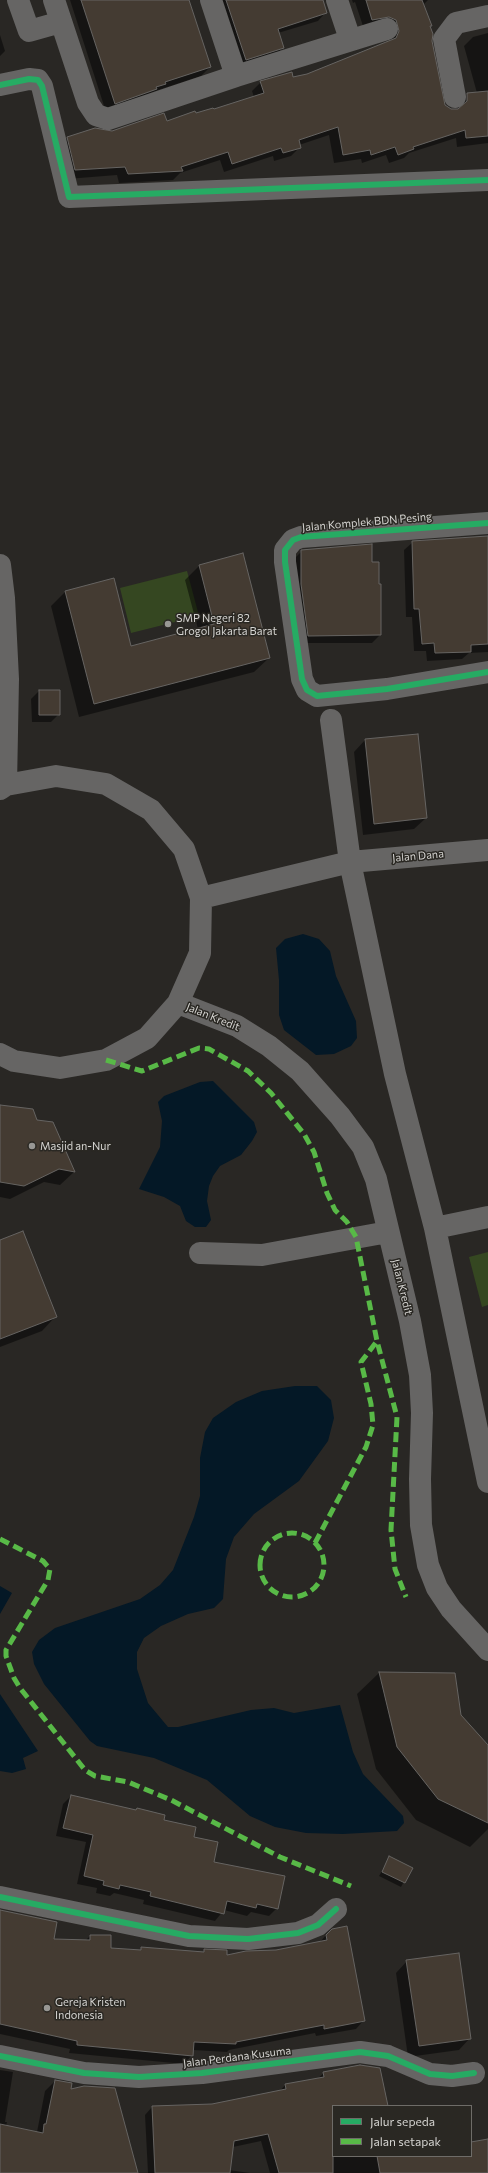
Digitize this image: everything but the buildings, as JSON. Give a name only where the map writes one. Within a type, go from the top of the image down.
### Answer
[{"type":"street","points":[[18,0],[29,31],[32,32],[61,22]]},
{"type":"street","points":[[54,0],[88,102],[96,115],[108,119],[350,39],[387,29]]},
{"type":"street","points":[[211,0],[236,76]]},
{"type":"street","points":[[337,0],[350,39]]},
{"type":"street","points":[[455,97],[444,39],[456,23],[488,16]]},
{"type":"street","points":[[0,85],[29,79],[38,80],[42,86],[69,197],[488,180]]},
{"type":"street","name":"Jalan Komplek BDN Pesing","points":[[488,523],[301,537],[293,540],[285,550],[285,562],[302,679],[307,690],[317,696],[387,689],[488,672]]},
{"type":"street","points":[[0,565],[4,598],[3,787],[56,776],[106,784],[151,810],[184,849],[201,898],[200,953],[178,1003],[147,1038],[106,1060],[60,1068],[14,1061],[0,1054]]},
{"type":"street","points":[[331,720],[350,862],[395,1074],[436,1228],[488,1482]]},
{"type":"street","name":"Jalan Dana","points":[[201,898],[350,862],[487,853]]},
{"type":"street","name":"Jalan Kredit","points":[[178,1003],[237,1026],[269,1046],[305,1077],[340,1116],[363,1147],[376,1179],[410,1321],[420,1375],[422,1413],[420,1479],[421,1526],[428,1565],[437,1588],[451,1609],[488,1650]]},
{"type":"street","points":[[436,1228],[488,1217]]},
{"type":"street","points":[[200,1253],[262,1255],[388,1232]]},
{"type":"street","points":[[0,1897],[189,1936],[248,1939],[298,1933],[318,1925],[336,1909]]},
{"type":"street","name":"Jalan Perdana Kusuma","points":[[0,2056],[84,2073],[138,2078],[202,2073],[360,2052],[388,2056],[430,2074],[452,2076],[474,2073]]},
{"type":"green space","points":[[187,571],[199,616],[131,633],[120,588]]},
{"type":"green space","points":[[488,1252],[488,1305],[482,1307],[469,1257]]},
{"type":"water","points":[[303,934],[319,939],[330,951],[336,976],[356,1021],[357,1038],[351,1046],[334,1054],[316,1055],[284,1030],[279,1015],[279,980],[276,948],[285,939]]},
{"type":"water","points":[[213,1081],[254,1122],[257,1132],[241,1155],[220,1166],[213,1176],[209,1186],[207,1201],[211,1220],[206,1227],[195,1227],[186,1221],[180,1206],[164,1197],[139,1189],[160,1147],[162,1121],[158,1102],[164,1096],[200,1082]]},
{"type":"water","points":[[295,1386],[317,1386],[331,1400],[334,1418],[328,1441],[299,1481],[254,1514],[234,1537],[226,1559],[223,1599],[214,1608],[188,1614],[161,1626],[144,1638],[137,1652],[137,1669],[148,1703],[168,1727],[178,1727],[251,1710],[274,1708],[294,1713],[340,1705],[353,1752],[363,1774],[403,1816],[404,1823],[397,1831],[343,1834],[306,1833],[275,1827],[250,1816],[207,1780],[154,1758],[97,1746],[90,1741],[44,1684],[34,1664],[32,1652],[39,1640],[55,1628],[140,1599],[160,1585],[173,1570],[194,1517],[200,1496],[200,1458],[205,1432],[213,1418],[236,1402],[262,1391]]},
{"type":"water","points":[[0,1586],[12,1593],[0,1614]]},
{"type":"water","points":[[0,1694],[38,1751],[23,1758],[26,1769],[12,1773],[0,1771]]},
{"type":"marked path","points":[[106,1060],[142,1071],[199,1048],[209,1049],[248,1071],[271,1093],[304,1134],[314,1152],[327,1193],[335,1210],[347,1222],[356,1237],[377,1341],[397,1417],[391,1530],[395,1569],[406,1597]]},
{"type":"marked path","points":[[315,1543],[366,1447],[373,1425],[371,1404],[361,1362],[377,1341]]},
{"type":"marked path","points":[[292,1533],[310,1539],[318,1547],[324,1565],[318,1583],[310,1591],[292,1597],[274,1591],[266,1583],[260,1565],[266,1547],[274,1539],[292,1533]]},
{"type":"marked path","points":[[0,1539],[43,1561],[50,1569],[48,1580],[6,1650],[6,1656],[14,1678],[20,1688],[85,1770],[95,1776],[128,1782],[171,1800],[280,1857],[351,1886]]},
{"type":"cycle path","points":[[0,85],[29,79],[38,80],[42,86],[69,197],[488,180]]},
{"type":"cycle path","points":[[488,523],[301,537],[293,540],[285,550],[285,562],[302,679],[307,690],[317,696],[387,689],[488,672]]},
{"type":"cycle path","points":[[0,1897],[189,1936],[248,1939],[298,1933],[318,1925],[336,1909]]},
{"type":"cycle path","points":[[0,2056],[84,2073],[139,2077],[202,2073],[360,2052],[388,2056],[430,2074],[452,2076],[474,2073]]},
{"type":"place","name":"SMP Negeri 82 Grogol Jakarta Barat","points":[[168,624]]},
{"type":"place","name":"Masjid an-Nur","points":[[32,1146]]},
{"type":"place","name":"Gereja Kristen Indonesia","points":[[47,2008]]}]
